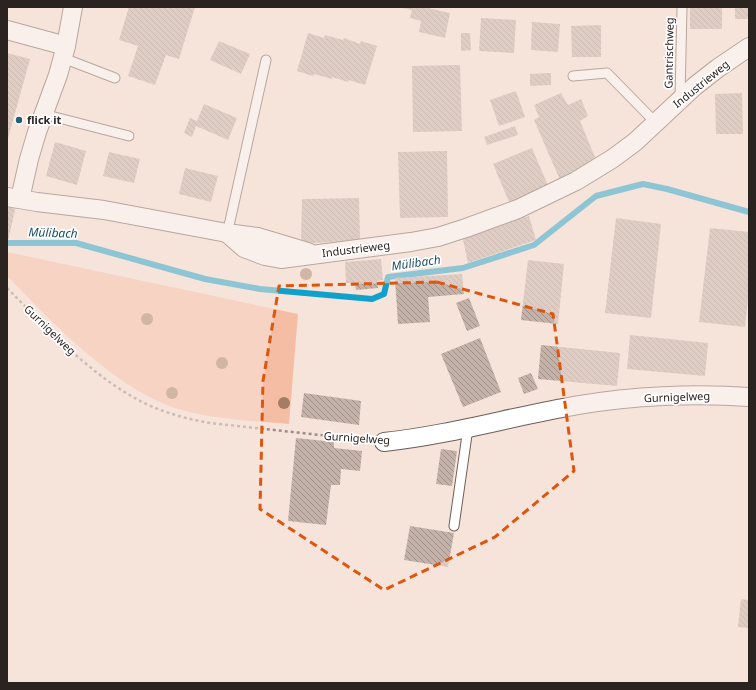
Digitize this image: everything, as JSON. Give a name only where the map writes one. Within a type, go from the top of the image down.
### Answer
[{"type":"street","points":[[14,198],[58,75],[73,7]]},
{"type":"street","points":[[7,30],[64,52]]},
{"type":"street","name":"Industrieweg","points":[[14,198],[104,210],[227,233],[258,237],[314,254],[411,242],[466,228],[518,209],[576,181],[612,160],[635,142],[680,99],[718,68],[749,48]]},
{"type":"street","name":"Gurnigelweg","points":[[384,442],[468,428],[572,406],[620,400],[689,396],[749,397]]},
{"type":"lane","name":"Gantrischweg","points":[[680,99],[682,7]]},
{"type":"lane","points":[[64,52],[115,78]]},
{"type":"lane","points":[[227,233],[266,60]]},
{"type":"lane","points":[[573,76],[607,73],[656,123]]},
{"type":"lane","points":[[44,114],[129,136]]},
{"type":"lane","points":[[454,526],[468,428]]},
{"type":"path","name":"Gurnigelweg","points":[[7,288],[71,350],[98,373],[143,403],[165,412],[210,423],[384,442]]},
{"type":"highlighted area","points":[[437,282],[553,314],[574,471],[495,537],[384,590],[260,509],[263,381],[279,286]]},
{"type":"shaded area","points":[[7,252],[298,314],[289,424],[202,415],[165,404],[140,392],[91,357],[46,316],[7,276]]},
{"type":"building","points":[[129,7],[195,7],[179,59],[166,55],[155,85],[128,76],[138,46],[119,40]]},
{"type":"building","points":[[398,7],[423,7],[450,13],[445,38],[419,32],[421,21],[410,18],[412,10]]},
{"type":"building","points":[[690,7],[722,7],[722,29],[690,29]]},
{"type":"building","points":[[735,7],[749,7],[749,19],[735,19]]},
{"type":"building","points":[[481,18],[516,20],[514,53],[479,51]]},
{"type":"building","points":[[532,22],[560,24],[558,52],[531,50]]},
{"type":"building","points":[[601,25],[601,57],[572,57],[571,26]]},
{"type":"building","points":[[308,33],[324,38],[325,35],[343,40],[344,38],[360,44],[361,41],[377,46],[365,85],[332,77],[332,79],[314,74],[313,76],[297,71]]},
{"type":"building","points":[[461,33],[470,33],[471,50],[461,51]]},
{"type":"building","points":[[219,41],[250,54],[241,74],[210,60]]},
{"type":"building","points":[[7,53],[30,59],[7,142]]},
{"type":"building","points":[[460,65],[462,131],[413,132],[412,66]]},
{"type":"building","points":[[551,73],[551,85],[530,86],[530,74]]},
{"type":"building","points":[[516,91],[525,117],[499,126],[490,100]]},
{"type":"building","points":[[561,93],[568,105],[581,99],[588,116],[580,121],[597,162],[560,180],[534,120],[539,117],[534,105]]},
{"type":"building","points":[[742,93],[743,134],[716,134],[715,94]]},
{"type":"building","points":[[204,104],[237,118],[228,140],[196,126],[192,137],[184,133],[190,118],[197,121]]},
{"type":"building","points":[[515,126],[518,135],[487,145],[484,137]]},
{"type":"building","points":[[55,142],[86,151],[77,185],[46,176]]},
{"type":"building","points":[[532,148],[549,188],[510,204],[493,164]]},
{"type":"building","points":[[447,151],[448,217],[400,218],[398,152]]},
{"type":"building","points":[[109,152],[140,159],[134,183],[103,176]]},
{"type":"building","points":[[185,168],[218,176],[211,202],[179,194]]},
{"type":"building","points":[[359,198],[360,240],[301,244],[302,199]]},
{"type":"building","points":[[7,204],[16,206],[8,241],[7,241]]},
{"type":"building","points":[[529,216],[536,240],[468,263],[462,235]]},
{"type":"building","points":[[616,218],[661,224],[651,318],[605,313]]},
{"type":"building","points":[[710,228],[749,232],[749,289],[745,327],[699,322]]},
{"type":"building","points":[[381,259],[383,280],[377,281],[378,288],[356,290],[355,283],[346,283],[345,262]]},
{"type":"building","points":[[528,260],[564,264],[558,324],[521,320]]},
{"type":"building","points":[[462,274],[464,294],[428,297],[430,322],[398,324],[395,278]]},
{"type":"building","points":[[469,298],[480,326],[467,331],[456,303]]},
{"type":"building","points":[[630,335],[708,343],[705,376],[627,369]]},
{"type":"building","points":[[480,338],[501,392],[463,407],[441,354]]},
{"type":"building","points":[[541,345],[620,353],[617,386],[538,379]]},
{"type":"building","points":[[531,373],[538,389],[524,394],[518,378]]},
{"type":"building","points":[[304,393],[361,401],[359,425],[301,417]]},
{"type":"building","points":[[296,438],[334,442],[334,448],[362,451],[360,471],[341,469],[340,485],[331,485],[326,525],[288,521]]},
{"type":"building","points":[[441,449],[457,451],[452,486],[436,484]]},
{"type":"building","points":[[410,526],[454,533],[448,567],[404,560]]},
{"type":"building","points":[[741,599],[749,600],[749,628],[738,627]]},
{"type":"waterway","name":"Mülibach","points":[[7,243],[76,243],[205,279],[260,289],[372,299],[384,294],[388,277],[463,268],[534,245],[596,196],[643,184],[667,189],[749,212]]},
{"type":"place","name":"flick it","points":[[19,120]]}]
